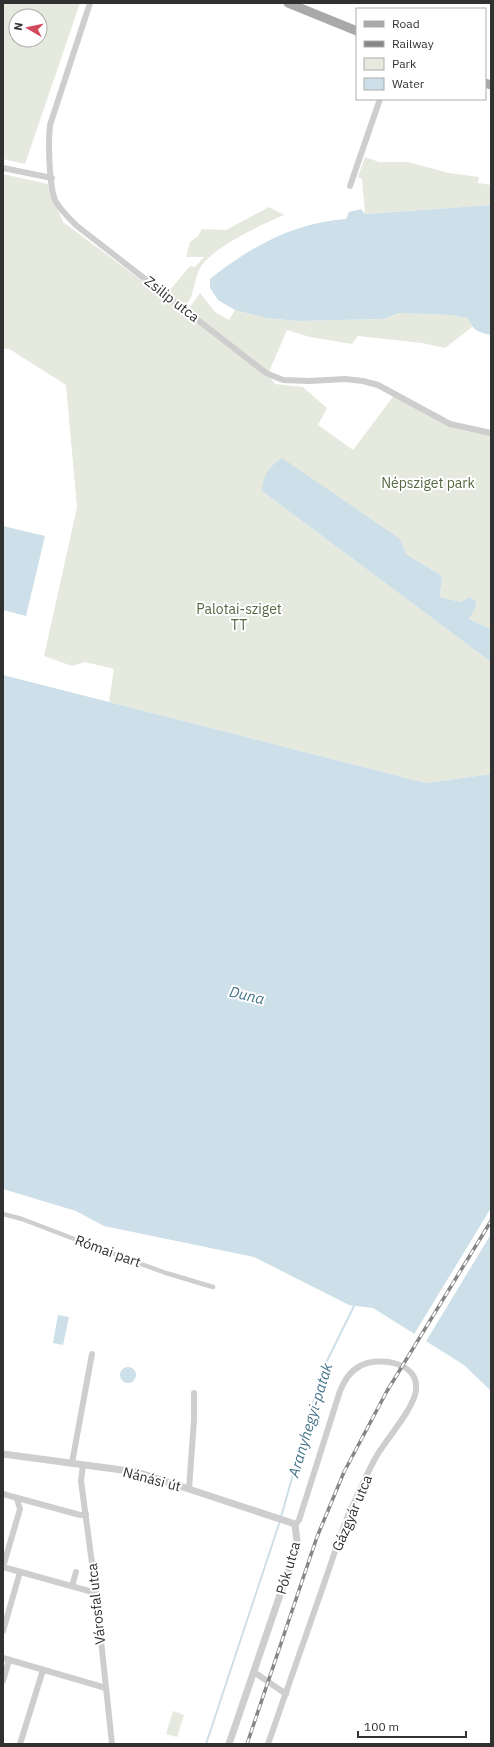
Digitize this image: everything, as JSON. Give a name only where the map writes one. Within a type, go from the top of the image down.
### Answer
[{"type":"main road","points":[[288,3],[356,31]]},
{"type":"street","name":"Zsilip utca","points":[[90,3],[50,125],[48,140],[55,199],[64,214],[77,226],[266,373],[282,380],[345,379],[363,381],[378,385],[450,424],[491,433]]},
{"type":"street","points":[[350,186],[380,100]]},
{"type":"street","points":[[3,168],[52,178]]},
{"type":"street","name":"Római part","points":[[3,1214],[22,1219],[166,1273],[213,1287]]},
{"type":"street","points":[[72,1463],[92,1354]]},
{"type":"street","name":"Gázgyár utca","points":[[268,1744],[351,1508],[376,1457],[412,1403],[416,1390],[416,1381],[412,1374],[398,1363],[387,1361],[376,1362],[361,1366],[347,1376],[340,1391]]},
{"type":"street","name":"Pók utca","points":[[229,1744],[294,1554],[297,1541],[293,1524],[299,1520],[340,1391]]},
{"type":"street","points":[[189,1489],[194,1420],[194,1393]]},
{"type":"street","name":"Nánási út","points":[[3,1454],[137,1472],[293,1524]]},
{"type":"street","name":"Városfal utca","points":[[82,1465],[82,1481],[96,1593],[112,1744]]},
{"type":"street","points":[[3,1494],[80,1515],[86,1515]]},
{"type":"street","points":[[18,1499],[20,1508],[3,1567],[96,1593]]},
{"type":"street","points":[[3,1631],[20,1572]]},
{"type":"street","points":[[72,1586],[76,1572]]},
{"type":"street","points":[[3,1681],[6,1659],[106,1688]]},
{"type":"street","points":[[20,1744],[43,1670]]},
{"type":"street","points":[[254,1672],[286,1694]]},
{"type":"green space","points":[[4,3],[80,3],[25,164],[3,159]]},
{"type":"green space","points":[[365,157],[379,162],[408,162],[449,173],[479,177],[478,183],[491,185],[491,205],[365,214],[362,179],[358,177]]},
{"type":"green space","points":[[3,174],[48,184],[63,222],[164,297],[190,266],[195,267],[204,257],[186,257],[190,242],[198,236],[202,229],[226,230],[269,207],[284,215],[240,236],[218,250],[209,258],[200,268],[189,301],[184,307],[188,310],[200,293],[215,312],[229,320],[235,310],[266,318],[298,321],[384,319],[399,313],[450,315],[468,318],[472,327],[445,348],[422,343],[358,336],[352,344],[310,337],[287,330],[268,374],[275,384],[303,387],[327,408],[318,425],[353,450],[395,394],[450,424],[491,433],[491,629],[469,619],[476,607],[476,602],[461,602],[440,597],[442,576],[406,554],[400,539],[262,491],[491,662],[491,774],[426,783],[109,702],[114,669],[85,662],[72,666],[44,656],[77,507],[66,385],[11,350],[3,348]]},
{"type":"green space","points":[[173,1711],[184,1715],[177,1737],[166,1734]]},
{"type":"water","points":[[491,205],[491,335],[476,330],[468,318],[450,315],[399,313],[384,319],[298,321],[266,318],[235,310],[218,300],[210,288],[210,279],[256,247],[273,238],[309,225],[346,219],[349,212],[361,209],[365,214]]},
{"type":"water","points":[[282,458],[400,539],[406,554],[442,576],[440,597],[461,602],[470,597],[476,602],[476,607],[469,619],[491,629],[491,662],[262,491],[265,476]]},
{"type":"water","points":[[3,526],[45,536],[26,616],[3,610]]},
{"type":"water","name":"Duna","points":[[3,675],[426,783],[491,774],[491,1391],[464,1365],[373,1308],[349,1305],[254,1257],[104,1226],[76,1211],[3,1189]]},
{"type":"water","points":[[58,1315],[69,1317],[63,1345],[53,1343]]},
{"type":"water","points":[[125,1367],[131,1367],[136,1372],[134,1381],[131,1383],[125,1383],[120,1378],[120,1372]]},
{"type":"pier","points":[[491,1208],[491,1234],[425,1343],[413,1336]]},
{"type":"waterway","name":"Aranyhegyi-patak","points":[[281,1517],[322,1371],[355,1304]]},
{"type":"waterway","name":"Aranyhegyi-patak","points":[[206,1744],[280,1521]]},
{"type":"railway","points":[[247,1744],[317,1537],[344,1472],[387,1391],[491,1221]]},
{"type":"park label","name":"Népsziget park","points":[[428,483]]},
{"type":"park label","name":"Palotai-sziget TT","points":[[239,618]]}]
